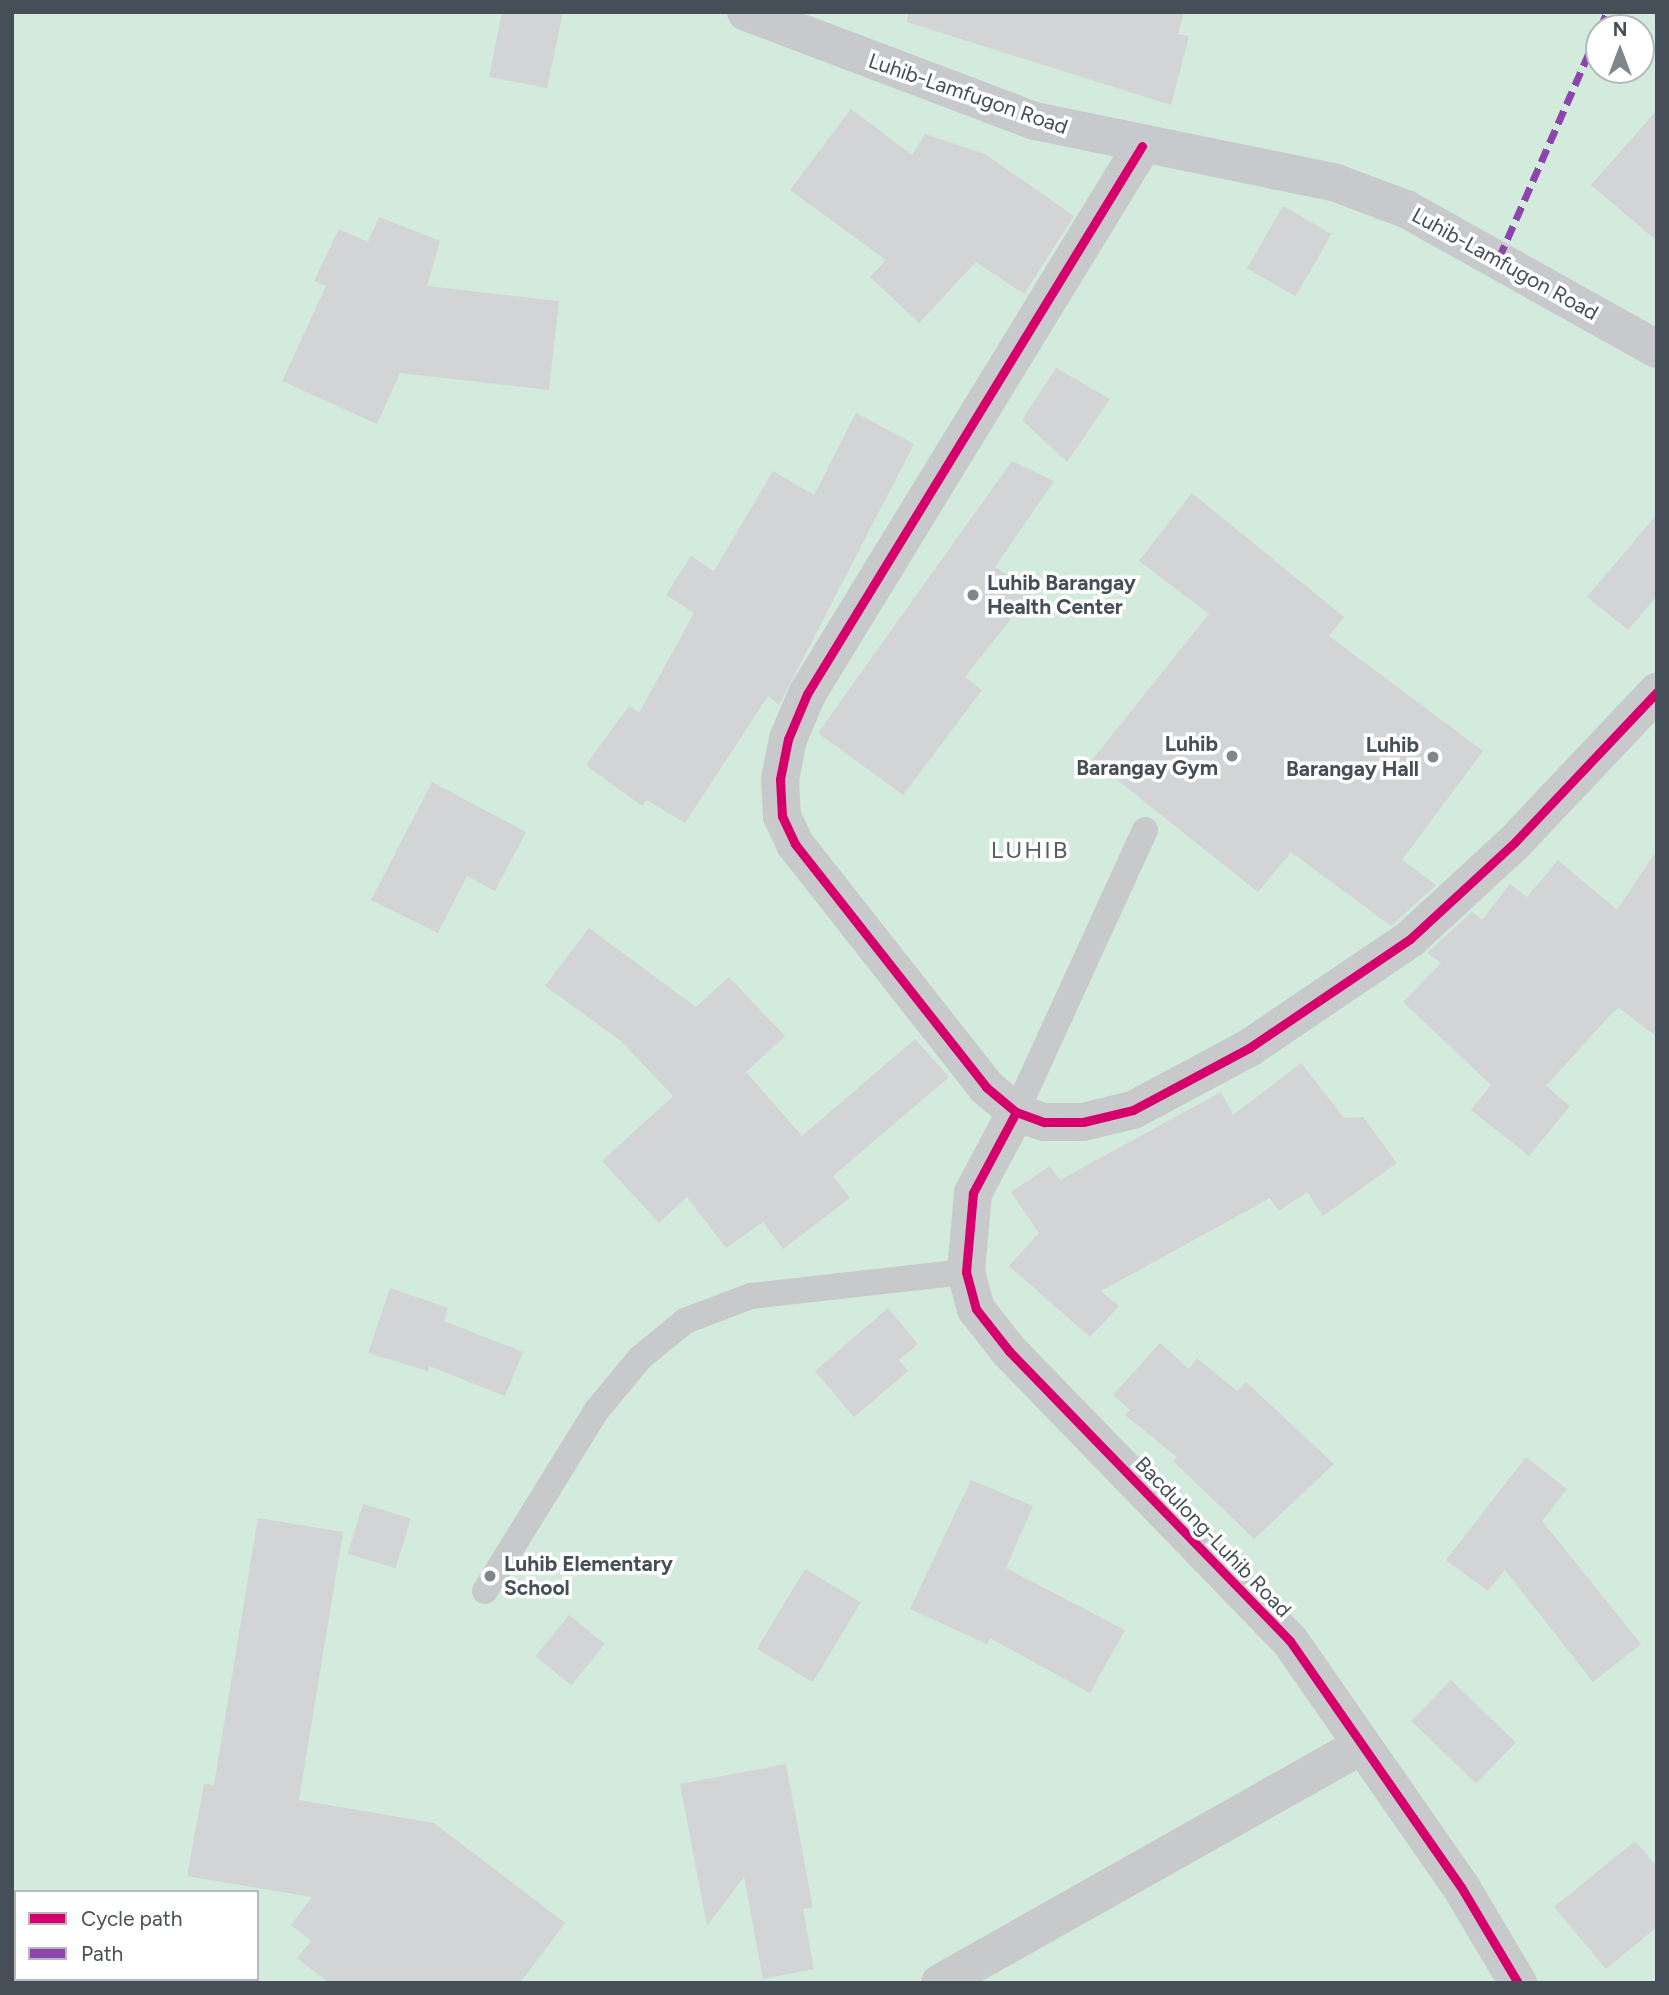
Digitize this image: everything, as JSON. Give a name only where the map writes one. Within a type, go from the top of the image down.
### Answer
[{"type":"street","name":"Luhib-Lamfugon Road","points":[[746,12],[1035,121],[1142,146],[1269,166],[1406,209],[1657,349]]},
{"type":"street","points":[[1142,146],[807,694],[788,739],[780,779],[782,816],[795,844],[955,1051],[1016,1112],[1044,1122],[1083,1122],[1133,1110],[1249,1048],[1410,939],[1515,842],[1657,692]]},
{"type":"street","name":"Bacdulong-Luhib Road","points":[[1016,1112],[974,1193],[966,1272],[976,1309],[1009,1351],[1290,1641],[1461,1887],[1518,1983]]},
{"type":"street","points":[[940,1983],[1361,1746]]},
{"type":"lane","points":[[1016,1112],[1145,830]]},
{"type":"lane","points":[[485,1591],[597,1410],[640,1358],[685,1321],[751,1296],[966,1272]]},
{"type":"green space","points":[[12,12],[1657,12],[1657,1983],[12,1983]]},
{"type":"building","points":[[502,12],[563,12],[547,88],[489,77]]},
{"type":"building","points":[[908,12],[1184,12],[1178,34],[1189,36],[1171,105],[907,22]]},
{"type":"building","points":[[851,109],[912,155],[925,134],[985,154],[1074,216],[1024,294],[976,262],[919,323],[870,277],[886,260],[790,190]]},
{"type":"building","points":[[1657,110],[1657,241],[1591,185]]},
{"type":"building","points":[[1283,206],[1331,234],[1295,296],[1247,268]]},
{"type":"building","points":[[379,217],[440,241],[427,286],[559,301],[549,390],[400,373],[377,424],[282,381],[326,286],[314,281],[339,229],[368,242]]},
{"type":"building","points":[[1056,368],[1110,399],[1067,462],[1022,420]]},
{"type":"building","points":[[856,413],[914,444],[779,705],[768,696],[685,823],[647,800],[642,806],[586,765],[629,706],[639,713],[694,613],[666,595],[691,556],[714,571],[773,471],[814,495]]},
{"type":"building","points":[[1012,461],[1054,481],[995,567],[1033,591],[965,677],[982,690],[903,795],[818,733]]},
{"type":"building","points":[[1192,493],[1344,617],[1329,636],[1483,751],[1402,860],[1436,885],[1391,926],[1291,852],[1258,892],[1092,760],[1209,614],[1139,561]]},
{"type":"building","points":[[1657,514],[1657,596],[1628,630],[1587,597]]},
{"type":"building","points":[[432,782],[526,832],[495,891],[467,876],[438,933],[371,900]]},
{"type":"building","points":[[1657,850],[1657,1037],[1619,1008],[1612,1013],[1546,1086],[1570,1106],[1529,1156],[1471,1110],[1491,1085],[1403,1002],[1441,963],[1427,953],[1472,912],[1482,920],[1510,884],[1527,897],[1558,860],[1617,910]]},
{"type":"building","points":[[589,928],[696,1007],[729,977],[785,1036],[746,1072],[802,1136],[915,1039],[949,1077],[833,1176],[850,1198],[783,1249],[763,1222],[726,1248],[687,1197],[659,1223],[602,1161],[673,1096],[621,1041],[545,986]]},
{"type":"building","points":[[1301,1063],[1344,1118],[1363,1117],[1397,1163],[1323,1216],[1307,1192],[1279,1211],[1270,1198],[1101,1291],[1119,1306],[1090,1337],[1009,1266],[1039,1233],[1011,1192],[1050,1166],[1060,1180],[1221,1092],[1233,1115]]},
{"type":"building","points":[[390,1288],[448,1308],[444,1321],[523,1352],[505,1396],[429,1366],[428,1371],[368,1353]]},
{"type":"building","points":[[888,1308],[918,1344],[899,1360],[908,1371],[854,1417],[815,1371]]},
{"type":"building","points":[[1160,1343],[1189,1369],[1197,1358],[1237,1391],[1246,1382],[1334,1464],[1254,1539],[1173,1461],[1177,1457],[1125,1415],[1130,1410],[1113,1395]]},
{"type":"building","points":[[1526,1457],[1567,1489],[1542,1521],[1641,1644],[1593,1682],[1505,1570],[1488,1591],[1446,1560]]},
{"type":"building","points":[[971,1480],[1033,1506],[1006,1568],[1125,1630],[1090,1693],[990,1638],[987,1644],[910,1609]]},
{"type":"building","points":[[363,1504],[411,1519],[396,1568],[348,1554]]},
{"type":"building","points":[[258,1518],[343,1532],[299,1800],[434,1823],[565,1923],[520,1983],[329,1983],[297,1958],[311,1941],[291,1925],[312,1897],[187,1876],[204,1784],[214,1785]]},
{"type":"building","points":[[805,1569],[861,1602],[813,1682],[757,1649]]},
{"type":"building","points":[[569,1615],[605,1644],[571,1685],[536,1656]]},
{"type":"building","points":[[1451,1680],[1516,1743],[1476,1784],[1411,1721]]},
{"type":"building","points":[[786,1764],[813,1908],[803,1909],[814,1969],[763,1979],[744,1877],[707,1926],[680,1784]]},
{"type":"building","points":[[1635,1841],[1657,1867],[1657,1927],[1606,1969],[1554,1907]]},
{"type":"marked path","points":[[1499,258],[1585,62]]},
{"type":"cycle path","points":[[1142,146],[807,694],[788,739],[780,779],[782,816],[795,844],[986,1087],[1016,1112],[1044,1122],[1083,1122],[1133,1110],[1249,1048],[1410,939],[1515,842],[1657,692]]},
{"type":"cycle path","points":[[1016,1112],[973,1193],[966,1272],[976,1309],[1009,1351],[1290,1641],[1461,1887],[1518,1983]]},
{"type":"place","name":"Luhib Barangay Health Center","points":[[973,595]]},
{"type":"place","name":"Luhib Barangay Gym","points":[[1232,756]]},
{"type":"place","name":"Luhib Barangay Hall","points":[[1433,757]]},
{"type":"place","name":"Luhib Elementary School","points":[[490,1576]]},
{"type":"district","name":"LUHIB","points":[[1030,850]]}]
